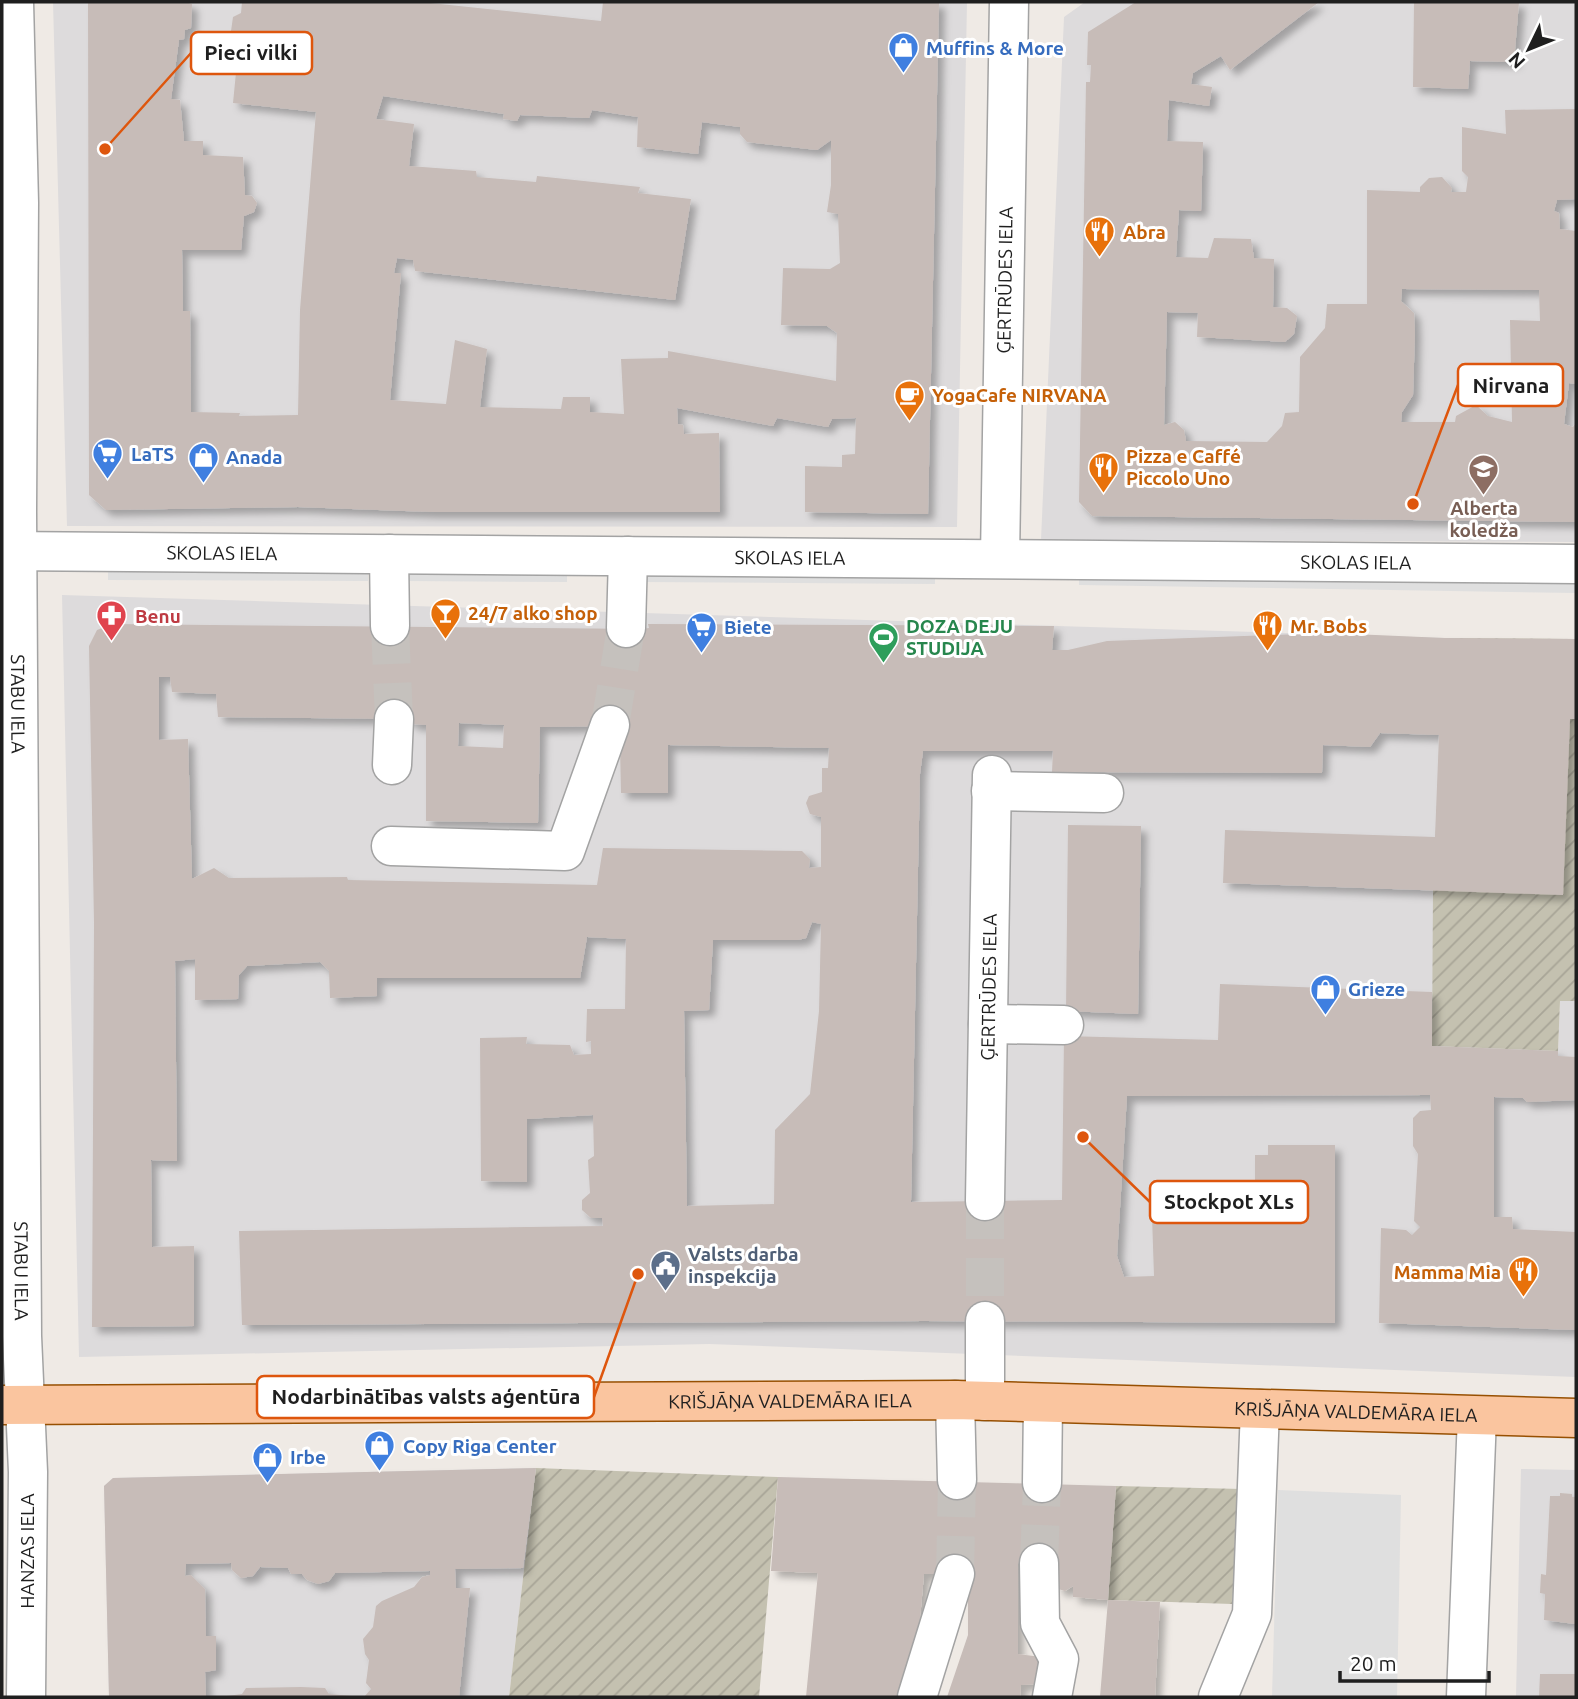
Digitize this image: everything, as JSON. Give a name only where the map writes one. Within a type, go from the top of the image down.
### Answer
[{"type":"main road","name":"KRIŠJĀŅA VALDEMĀRA IELA","points":[[13,1405],[970,1401],[1576,1418]]},
{"type":"street","name":"STABU IELA","points":[[13,1405],[22,1336],[10,551],[10,204],[14,2]]},
{"type":"street","name":"ĢERTRŪDES IELA","points":[[1000,558],[1009,2]]},
{"type":"street","name":"SKOLAS IELA","points":[[10,551],[1576,564]]},
{"type":"street","points":[[389,554],[390,626]]},
{"type":"street","points":[[626,628],[628,556]]},
{"type":"street","points":[[392,765],[394,719]]},
{"type":"street","points":[[391,846],[565,851],[610,725]]},
{"type":"street","name":"ĢERTRŪDES IELA","points":[[985,1201],[991,783],[1104,793]]},
{"type":"street","points":[[988,1024],[1064,1025]]},
{"type":"street","points":[[957,1480],[985,1321]]},
{"type":"street","points":[[1042,1483],[1044,1404]]},
{"type":"street","name":"HANZAS IELA","points":[[13,1405],[28,1472],[26,1697]]},
{"type":"street","points":[[1219,1697],[1252,1614],[1260,1409]]},
{"type":"street","points":[[1466,1697],[1477,1416]]},
{"type":"street","points":[[1039,1563],[1040,1623],[1059,1659],[1052,1697]]},
{"type":"street","points":[[917,1697],[956,1574]]},
{"type":"shaded area","points":[[53,2],[967,2],[957,527],[67,526]]},
{"type":"shaded area","points":[[1085,2],[1576,2],[1576,542],[1041,540],[1064,17]]},
{"type":"shaded area","points":[[108,558],[368,559],[368,581],[108,580]]},
{"type":"shaded area","points":[[407,561],[567,562],[567,582],[407,581]]},
{"type":"shaded area","points":[[640,561],[935,562],[935,584],[641,582]]},
{"type":"shaded area","points":[[1079,564],[1576,572],[1576,593],[1079,585]]},
{"type":"shaded area","points":[[62,595],[1445,638],[1432,1045],[1558,1051],[1560,1000],[1576,1001],[1576,1377],[709,1344],[79,1357]]},
{"type":"shaded area","points":[[1445,638],[1576,639],[1576,1001],[1560,1001],[1558,1051],[1432,1046],[1433,890]]},
{"type":"shaded area","points":[[536,1468],[509,1697],[109,1697],[104,1486],[113,1478]]},
{"type":"shaded area","points":[[536,1468],[778,1477],[759,1697],[509,1697]]},
{"type":"shaded area","points":[[1521,1469],[1576,1470],[1576,1697],[1516,1697]]},
{"type":"shaded area","points":[[1116,1486],[1242,1489],[1232,1604],[1108,1600]]},
{"type":"shaded area","points":[[1278,1490],[1401,1495],[1397,1697],[1272,1697]]},
{"type":"building","points":[[88,2],[192,4],[191,28],[185,30],[184,39],[179,40],[171,99],[180,100],[184,141],[203,141],[203,155],[243,157],[245,195],[252,196],[257,203],[254,212],[244,216],[241,250],[182,250],[183,311],[190,311],[191,412],[240,413],[239,416],[298,415],[300,310],[316,112],[233,103],[239,42],[231,31],[233,17],[241,13],[242,2],[421,2],[601,21],[603,2],[939,2],[928,514],[805,512],[805,466],[842,467],[842,455],[855,454],[856,418],[832,419],[828,427],[777,418],[773,426],[677,408],[678,424],[683,425],[684,434],[719,433],[720,512],[432,512],[298,507],[106,510],[89,495]],"holes":[[[383,96],[504,114],[503,119],[517,121],[520,115],[589,118],[592,110],[638,117],[637,147],[698,154],[702,122],[740,127],[740,134],[747,142],[817,150],[831,140],[831,185],[827,212],[838,214],[840,263],[830,269],[783,268],[781,325],[827,326],[837,333],[836,381],[668,351],[668,358],[621,359],[624,414],[590,412],[590,397],[563,397],[561,409],[480,407],[487,349],[455,340],[446,404],[390,400],[401,273],[394,273],[397,258],[413,260],[415,271],[675,300],[691,199],[638,193],[640,187],[537,176],[536,182],[477,177],[476,171],[409,166],[414,124],[376,119]]]},
{"type":"building","points":[[1136,2],[1319,2],[1230,70],[1221,56],[1193,73],[1191,84],[1212,87],[1209,106],[1169,100],[1167,141],[1203,142],[1201,211],[1179,210],[1176,257],[1208,258],[1214,238],[1251,239],[1254,258],[1274,259],[1273,307],[1287,308],[1297,316],[1294,334],[1285,342],[1197,337],[1198,313],[1167,312],[1164,425],[1175,422],[1184,430],[1186,441],[1267,442],[1282,426],[1285,413],[1299,412],[1300,357],[1325,328],[1327,304],[1367,304],[1367,190],[1420,192],[1420,187],[1429,178],[1442,177],[1452,188],[1451,192],[1466,192],[1468,177],[1462,171],[1462,127],[1506,134],[1505,110],[1576,109],[1576,199],[1557,200],[1554,211],[1559,213],[1560,229],[1576,231],[1576,384],[1569,383],[1564,424],[1573,427],[1576,423],[1576,522],[1092,516],[1079,502],[1086,82],[1090,82],[1091,65],[1087,65],[1088,32]],"holes":[[[1402,289],[1539,290],[1540,321],[1510,320],[1512,422],[1488,416],[1476,405],[1456,416],[1455,422],[1401,422],[1402,412],[1413,395],[1415,332],[1414,313],[1401,301]]]},
{"type":"building","points":[[1414,2],[1519,2],[1514,62],[1470,61],[1468,89],[1413,87]]},
{"type":"building","points":[[112,624],[642,629],[649,628],[648,624],[1054,626],[1052,650],[1068,650],[1107,641],[1329,633],[1445,638],[1576,639],[1576,719],[1570,719],[1563,895],[1223,883],[1225,830],[1435,837],[1439,735],[1380,733],[1370,747],[1323,745],[1322,773],[1052,772],[1053,751],[923,751],[920,774],[911,1202],[1062,1200],[1064,1036],[1218,1040],[1220,984],[1432,992],[1432,1046],[1558,1051],[1558,1056],[1576,1057],[1576,1100],[1527,1102],[1523,1098],[1494,1097],[1494,1217],[1512,1217],[1513,1229],[1576,1232],[1576,1330],[1379,1323],[1381,1228],[1406,1230],[1412,1235],[1420,1227],[1414,1221],[1418,1154],[1413,1146],[1413,1118],[1420,1111],[1431,1110],[1430,1095],[1127,1096],[1117,1256],[1124,1277],[1154,1276],[1151,1187],[1255,1187],[1255,1155],[1268,1155],[1268,1145],[1335,1145],[1335,1323],[924,1321],[242,1325],[239,1231],[603,1226],[602,1218],[591,1218],[582,1210],[582,1200],[590,1193],[588,1160],[594,1156],[593,1115],[527,1119],[527,1182],[481,1181],[480,1038],[527,1037],[526,1044],[570,1045],[574,1055],[591,1054],[591,1041],[586,1042],[587,1009],[625,1009],[626,939],[587,937],[580,978],[377,978],[377,996],[330,998],[329,971],[320,962],[247,966],[239,975],[238,999],[195,1000],[195,959],[175,961],[177,1161],[151,1160],[152,1247],[194,1246],[194,1326],[92,1327],[94,923],[89,646],[97,630]],"holes":[[[159,677],[170,677],[172,692],[216,694],[218,717],[410,719],[412,724],[426,725],[426,821],[538,823],[540,727],[623,726],[620,746],[621,793],[668,793],[668,745],[829,748],[828,768],[822,768],[822,792],[809,796],[806,803],[810,814],[821,817],[821,867],[809,868],[810,859],[802,851],[603,848],[597,885],[348,880],[347,877],[229,878],[214,868],[192,879],[188,739],[159,740]],[[459,723],[504,725],[503,748],[458,746]],[[812,922],[821,924],[819,1011],[810,1094],[775,1130],[774,1204],[687,1206],[684,1011],[709,1010],[713,940],[806,938]]]},
{"type":"building","points":[[1068,825],[1141,826],[1138,1014],[1066,1011]]},
{"type":"building","points":[[536,1468],[523,1568],[455,1569],[456,1588],[470,1588],[459,1697],[364,1697],[371,1689],[366,1683],[369,1660],[365,1654],[363,1639],[373,1627],[376,1606],[414,1587],[422,1577],[430,1575],[430,1571],[335,1573],[329,1581],[318,1584],[307,1580],[302,1574],[291,1574],[288,1568],[260,1567],[253,1576],[241,1578],[232,1570],[231,1563],[186,1564],[185,1576],[191,1575],[205,1589],[206,1636],[216,1636],[216,1670],[205,1672],[206,1697],[109,1697],[104,1486],[113,1478]]},
{"type":"building","points":[[778,1477],[1116,1486],[1108,1600],[1073,1597],[1073,1586],[1065,1591],[1058,1589],[1050,1564],[1018,1563],[1018,1654],[1041,1657],[1039,1684],[1021,1685],[1020,1697],[947,1697],[968,1635],[968,1574],[924,1574],[919,1630],[899,1697],[806,1697],[818,1573],[771,1571]]},
{"type":"building","points":[[1560,1493],[1576,1497],[1575,1624],[1544,1620],[1545,1594],[1540,1593],[1541,1574],[1546,1575],[1550,1496],[1560,1496]]},
{"type":"building","points":[[1108,1600],[1160,1602],[1155,1697],[1100,1697]]},
{"type":"building","points":[[1540,1674],[1576,1674],[1576,1697],[1539,1697]]},
{"type":"building","points":[[301,1687],[325,1688],[329,1694],[364,1697],[219,1697],[242,1694],[246,1688]]},
{"type":"tunnel","points":[[390,626],[394,719]]},
{"type":"tunnel","points":[[610,725],[626,628]]},
{"type":"tunnel","points":[[985,1201],[985,1321]]},
{"type":"tunnel","points":[[955,1574],[957,1480]]},
{"type":"tunnel","points":[[1039,1563],[1042,1483]]},
{"type":"place","name":"Muffins & More","points":[[903,75]]},
{"type":"place","name":"Pieci vilki","points":[[105,149]]},
{"type":"place","name":"Abra","points":[[1100,259]]},
{"type":"place","name":"YogaCafe NIRVANA","points":[[909,422]]},
{"type":"place","name":"LaTS","points":[[108,481]]},
{"type":"place","name":"Anada","points":[[203,484]]},
{"type":"place","name":"Pizza e Caffé Piccolo Uno","points":[[1103,494]]},
{"type":"place","name":"Alberta koledža","points":[[1484,496]]},
{"type":"place","name":"Nirvana","points":[[1413,504]]},
{"type":"place","name":"24/7 alko shop","points":[[445,640]]},
{"type":"place","name":"Benu","points":[[112,643]]},
{"type":"place","name":"Mr. Bobs","points":[[1267,653]]},
{"type":"place","name":"Biete","points":[[701,654]]},
{"type":"place","name":"DOZA DEJU STUDIJA","points":[[883,664]]},
{"type":"place","name":"Grieze","points":[[1325,1016]]},
{"type":"place","name":"Stockpot XLs","points":[[1083,1137]]},
{"type":"place","name":"Nodarbinātības valsts aģentūra","points":[[638,1274]]},
{"type":"place","name":"Valsts darba inspekcija","points":[[665,1292]]},
{"type":"place","name":"Mamma Mia","points":[[1524,1299]]},
{"type":"place","name":"Copy Riga Center","points":[[380,1473]]},
{"type":"place","name":"Irbe","points":[[267,1484]]}]
